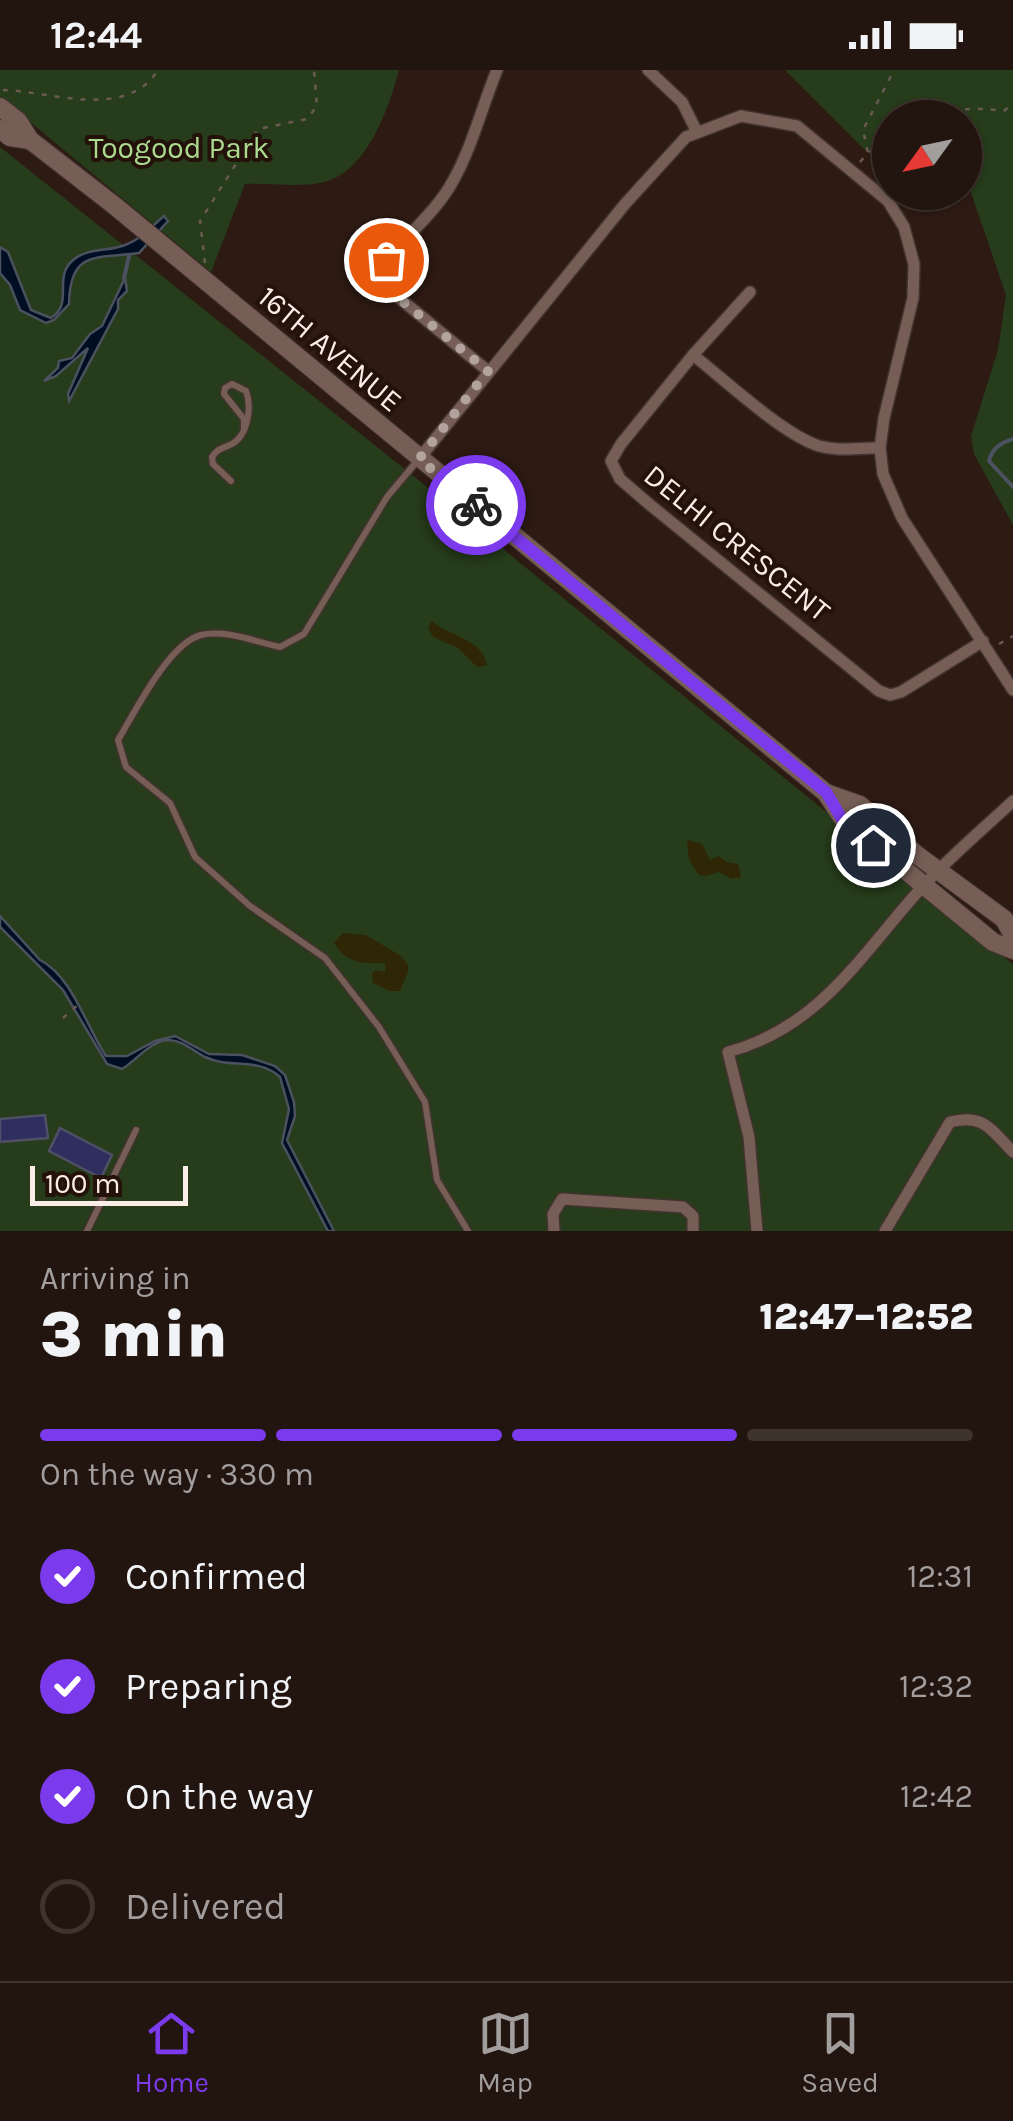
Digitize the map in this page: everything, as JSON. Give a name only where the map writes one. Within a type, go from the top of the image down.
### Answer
[{"type":"main road","name":"16TH AVENUE","points":[[2,99],[30,140],[826,792],[860,805],[917,855],[1004,919],[1013,935]]},
{"type":"main road","name":"16TH AVENUE","points":[[0,129],[10,137],[30,140]]},
{"type":"main road","name":"16TH AVENUE","points":[[826,792],[842,819],[993,942],[1013,950]]},
{"type":"street","points":[[488,371],[386,288],[381,267],[452,182],[497,70]]},
{"type":"street","points":[[648,70],[682,102],[697,132]]},
{"type":"street","points":[[419,459],[658,165],[686,137],[741,116],[797,126],[854,170],[898,213],[914,264],[910,314],[884,418],[880,448],[883,474],[902,518],[1013,690]]},
{"type":"street","points":[[750,292],[693,355],[783,425],[816,445],[841,450],[880,448]]},
{"type":"street","name":"DELHI CRESCENT","points":[[693,355],[614,454],[613,471],[620,480],[890,696],[986,646]]},
{"type":"street","points":[[758,1231],[749,1137],[728,1052],[755,1045],[804,1016],[847,979],[924,885],[1013,801]]},
{"type":"street","points":[[885,1231],[950,1122],[965,1118],[983,1121],[1013,1152]]},
{"type":"street","points":[[554,1231],[554,1214],[562,1199],[683,1208],[693,1216],[693,1231]]},
{"type":"lane","points":[[231,481],[212,464],[212,456],[217,449],[234,443],[244,430],[249,399],[246,391],[232,384],[224,394],[244,419],[244,430]]},
{"type":"lane","points":[[419,459],[387,496],[304,634],[280,648],[227,634],[201,635],[178,648],[118,740],[126,767],[170,803],[195,858],[236,894],[325,958],[379,1027],[425,1102],[438,1180],[468,1231]]},
{"type":"lane","points":[[86,1231],[136,1130]]},
{"type":"path","points":[[2,99],[114,98],[154,77],[158,70]]},
{"type":"path","points":[[205,263],[200,221],[258,130],[307,119],[317,106],[314,70]]},
{"type":"path","points":[[868,153],[863,130],[894,70]]},
{"type":"path","points":[[982,108],[1004,110],[1013,103]]},
{"type":"path","points":[[854,170],[872,151]]},
{"type":"path","points":[[986,646],[1013,636]]},
{"type":"path","points":[[62,1018],[80,1003]]},
{"type":"green space","name":"Toogood Park","points":[[0,70],[399,70],[374,136],[352,166],[339,176],[305,185],[245,184],[211,272],[0,97]]},
{"type":"green space","points":[[785,70],[1013,70],[1013,525],[974,454],[971,436],[998,350],[1006,295],[977,210],[982,210],[982,100],[872,100],[872,153],[868,153]]},
{"type":"green space","points":[[0,147],[411,474],[1013,964],[1013,1231],[0,1231]]},
{"type":"sand","points":[[432,621],[472,643],[487,665],[477,667],[458,648],[433,637],[428,627]]},
{"type":"sand","points":[[687,840],[702,844],[710,860],[719,856],[738,864],[741,877],[732,879],[719,872],[699,875],[689,859]]},
{"type":"sand","points":[[343,933],[366,935],[401,956],[408,972],[400,991],[373,983],[372,973],[385,972],[385,963],[355,961],[339,950],[334,943]]},
{"type":"water","points":[[164,216],[168,221],[139,253],[99,257],[81,265],[74,274],[69,304],[46,323],[20,310],[10,285],[0,273],[0,247],[8,252],[31,310],[51,318],[61,306],[64,275],[72,261],[84,254],[130,243]]},
{"type":"water","points":[[125,278],[127,291],[118,300],[118,309],[69,401],[68,394],[88,348],[56,376],[44,381],[58,368],[59,361],[72,358],[90,334],[102,326]]},
{"type":"water","points":[[0,916],[61,978],[106,1056],[127,1056],[155,1041],[175,1036],[209,1054],[242,1055],[275,1066],[285,1075],[295,1116],[287,1140],[334,1231],[328,1231],[282,1143],[289,1109],[280,1077],[263,1067],[205,1057],[169,1040],[150,1047],[122,1069],[107,1064],[63,990],[0,927]]},
{"type":"building","points":[[45,1115],[48,1138],[0,1142],[0,1119]]},
{"type":"building","points":[[60,1128],[112,1155],[101,1178],[49,1151]]},
{"type":"waterway","points":[[124,278],[129,256]]},
{"type":"waterway","points":[[1013,439],[998,447],[989,461],[1013,487]]},
{"type":"way so far","points":[[386,260],[381,267],[386,288],[488,371],[419,459],[476,505]]},
{"type":"route","points":[[476,505],[826,792],[842,819],[873,845]]}]
